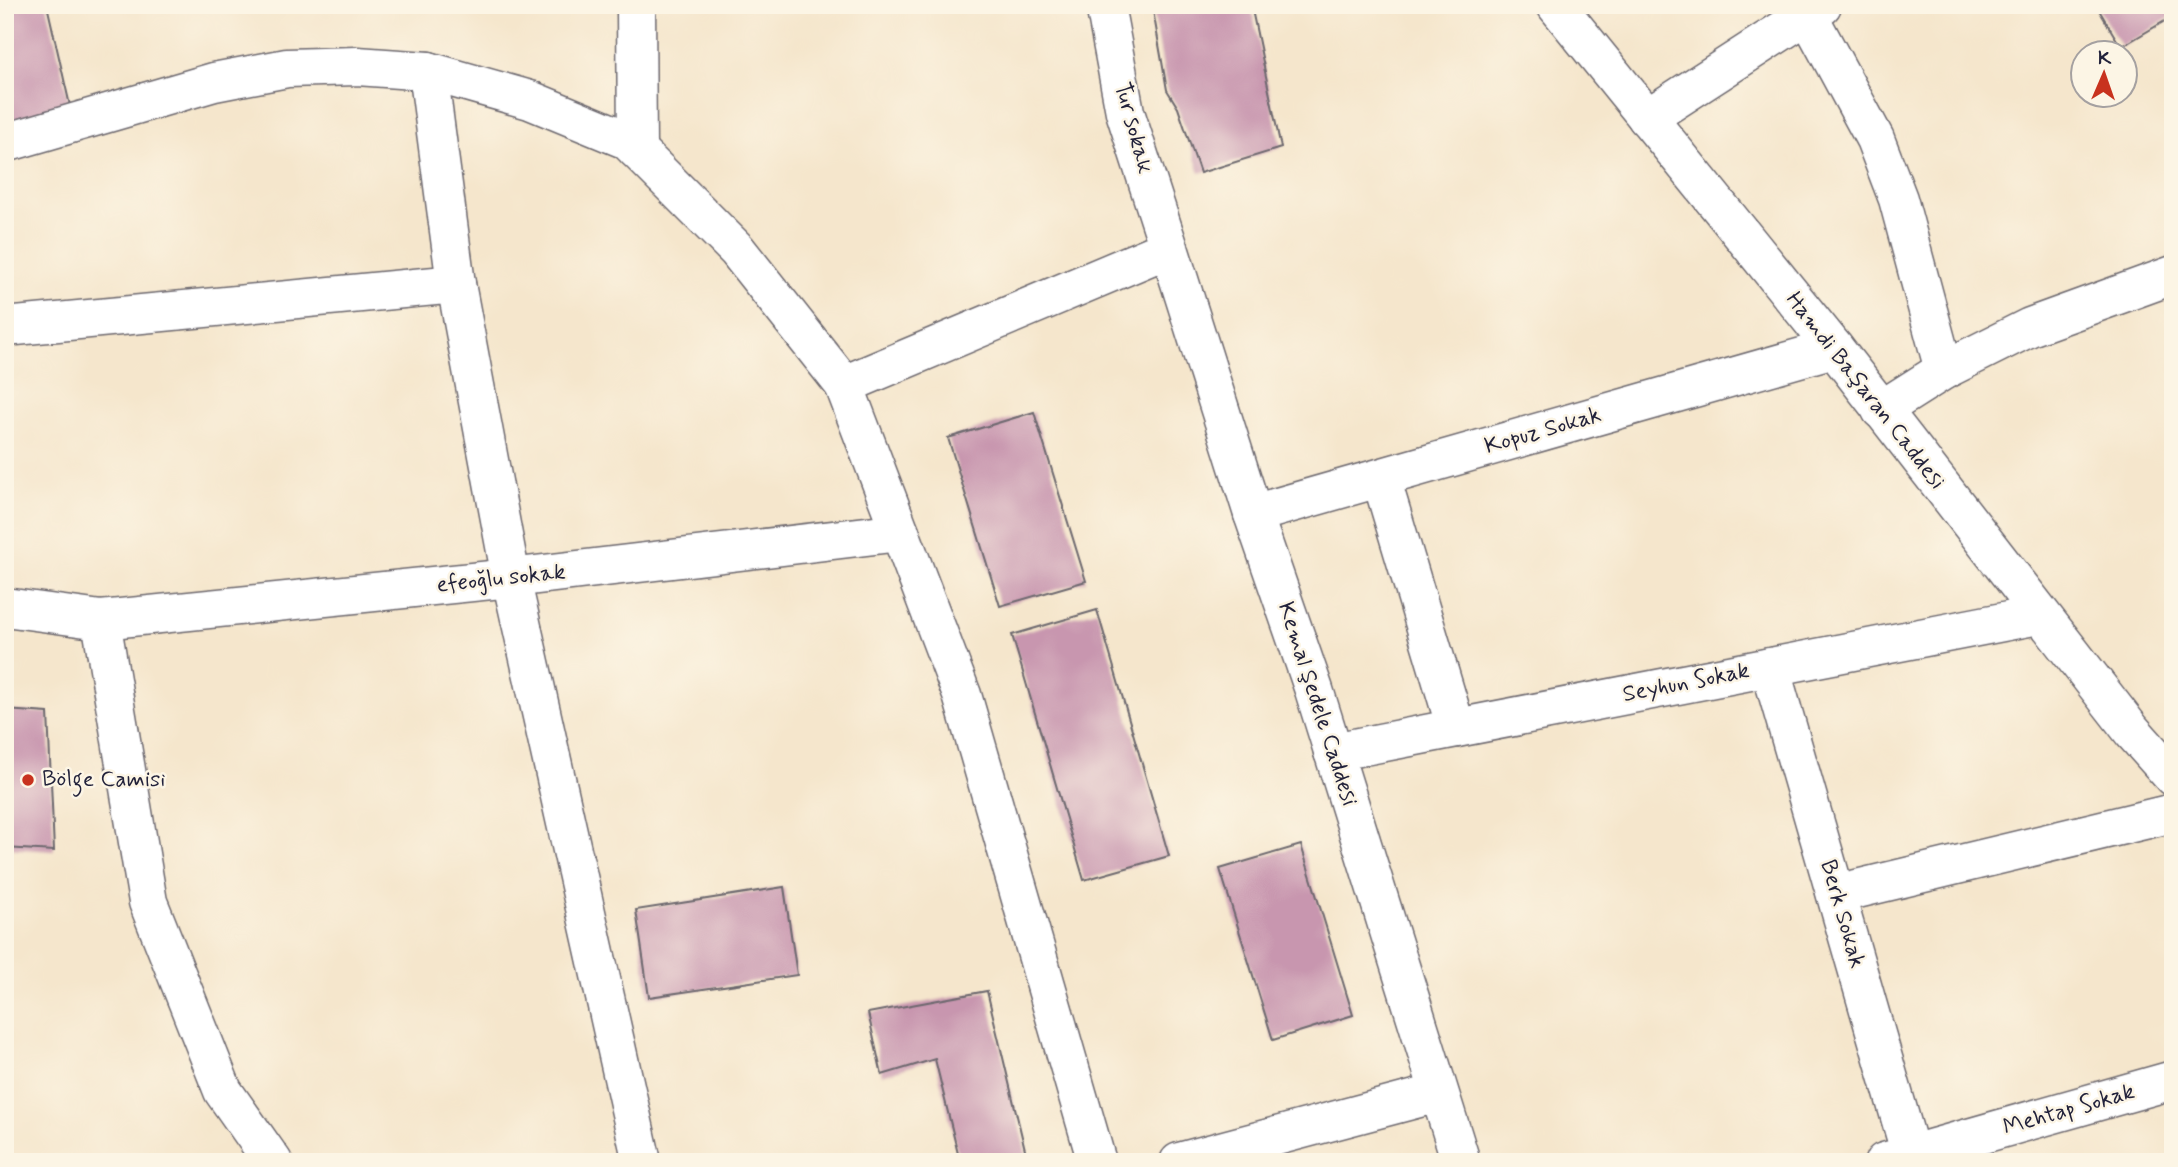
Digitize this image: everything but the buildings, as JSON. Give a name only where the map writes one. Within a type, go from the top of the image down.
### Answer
[{"type":"street","points":[[636,5],[637,150]]},
{"type":"street","name":"Tur sokak","points":[[1105,5],[1125,112],[1169,248]]},
{"type":"street","name":"Hamdi Başaran Caddesi","points":[[1556,5],[1833,348],[2039,615],[2173,777]]},
{"type":"street","points":[[1647,118],[1815,10],[1889,175],[1944,370]]},
{"type":"street","points":[[5,143],[214,82],[287,68],[357,66],[428,71],[530,100],[627,140],[737,250],[844,385],[962,695],[1097,1162]]},
{"type":"street","points":[[428,71],[456,284],[511,579],[642,1162]]},
{"type":"street","points":[[844,385],[1169,248]]},
{"type":"street","name":"Kemal Şedele Caddesi","points":[[1169,248],[1253,514],[1333,752],[1461,1162]]},
{"type":"street","points":[[1881,410],[1944,370],[2030,327],[2173,275]]},
{"type":"street","points":[[5,327],[456,284]]},
{"type":"street","name":"Kopuz Sokak","points":[[1253,514],[1833,348]]},
{"type":"street","points":[[1381,478],[1456,728]]},
{"type":"street","name":"efeoğlu sokak","points":[[101,620],[511,579],[900,532]]},
{"type":"street","points":[[5,607],[101,620],[148,902],[223,1091],[273,1162]]},
{"type":"street","name":"Seyhun Sokak","points":[[1333,752],[2039,615]]},
{"type":"street","name":"Berk Sokak","points":[[1770,667],[1836,894],[1902,1159]]},
{"type":"street","points":[[1836,894],[2173,813]]},
{"type":"street","name":"Mehtap Sokak","points":[[1902,1159],[2173,1080]]},
{"type":"street","points":[[1179,1162],[1438,1093]]},
{"type":"place","name":"Bölge Camisi","points":[[28,780]]}]
